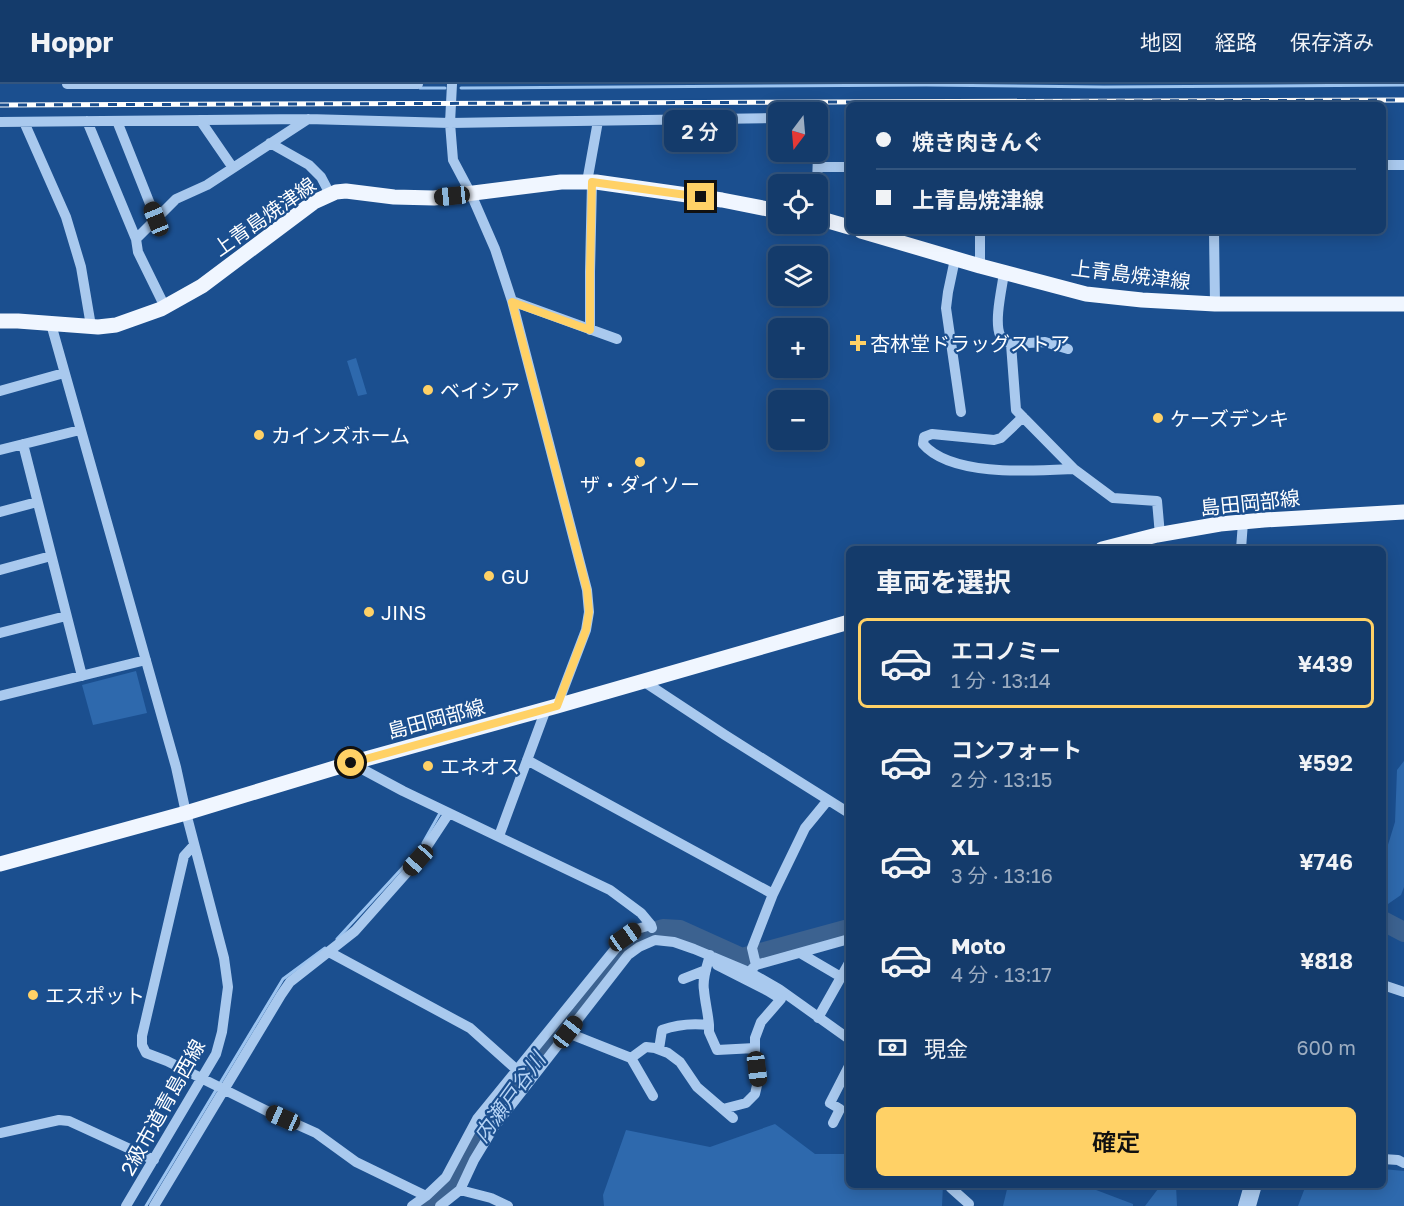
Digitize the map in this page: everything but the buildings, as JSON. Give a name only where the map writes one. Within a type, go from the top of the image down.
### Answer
[{"type":"main road","name":"上青島焼津線","points":[[0,321],[90,326],[116,325],[165,307],[202,286],[314,202],[336,192],[425,198],[561,182],[590,182],[722,200],[768,209]]},
{"type":"main road","points":[[828,221],[846,227]]},
{"type":"main road","name":"上青島焼津線","points":[[871,234],[1004,273],[1086,294],[1215,304],[1404,304]]},
{"type":"main road","name":"島田岡部線","points":[[1114,546],[1220,524],[1404,512]]},
{"type":"main road","name":"島田岡部線","points":[[0,864],[186,813],[351,763],[552,708],[846,623]]},
{"type":"street","points":[[67,84],[418,84]]},
{"type":"street","points":[[452,84],[450,123],[453,160],[495,249],[512,302],[587,590],[589,612],[586,630],[527,760],[499,836]]},
{"type":"street","points":[[0,122],[308,119],[450,123],[768,118]]},
{"type":"street","points":[[136,239],[176,199],[207,185],[308,119]]},
{"type":"street","points":[[200,120],[233,168]]},
{"type":"street","points":[[87,121],[136,239],[138,252],[165,307]]},
{"type":"street","points":[[117,121],[156,219]]},
{"type":"street","points":[[590,330],[590,182],[598,121]]},
{"type":"street","points":[[24,122],[66,217],[81,267],[90,326]]},
{"type":"street","points":[[270,143],[309,165],[321,177],[330,194]]},
{"type":"street","points":[[818,162],[818,174]]},
{"type":"street","points":[[1386,165],[1404,165]]},
{"type":"street","points":[[818,167],[846,167]]},
{"type":"street","points":[[980,234],[980,266]]},
{"type":"street","points":[[1214,234],[1215,304]]},
{"type":"street","points":[[955,259],[946,308],[961,412]]},
{"type":"street","points":[[1004,273],[998,324],[1000,336],[1004,341],[1011,344],[1045,342],[1068,349]]},
{"type":"street","points":[[512,302],[617,339]]},
{"type":"street","name":"2級市道青島西線","points":[[51,324],[176,767],[224,958],[228,987],[222,1032],[216,1054],[126,1206]]},
{"type":"street","points":[[1011,344],[1016,410],[1074,469],[1113,498],[1157,501],[1160,535]]},
{"type":"street","points":[[0,391],[64,372]]},
{"type":"street","points":[[1023,417],[1001,438],[994,440],[932,434],[924,437],[923,444],[929,451],[960,465],[994,470],[1074,469]]},
{"type":"street","points":[[0,450],[80,430]]},
{"type":"street","points":[[23,444],[81,676]]},
{"type":"street","points":[[0,512],[38,502]]},
{"type":"street","points":[[1241,546],[1243,522]]},
{"type":"street","points":[[0,570],[51,556]]},
{"type":"street","points":[[0,633],[66,616]]},
{"type":"street","points":[[0,696],[146,660]]},
{"type":"street","points":[[643,681],[846,811]]},
{"type":"street","points":[[527,760],[773,894]]},
{"type":"street","points":[[351,763],[403,791],[610,890],[641,914],[651,925],[656,940]]},
{"type":"street","points":[[752,969],[752,948],[773,894],[805,828],[828,800]]},
{"type":"street","points":[[153,1206],[280,995],[290,982],[355,931],[418,860],[449,813]]},
{"type":"street","points":[[194,845],[184,856],[142,1036],[142,1045],[146,1053],[316,1133],[356,1162],[426,1196]]},
{"type":"street","points":[[412,1206],[446,1177],[477,1119],[625,937],[637,929],[651,925]]},
{"type":"street","points":[[440,1206],[461,1188],[494,1126],[628,956],[639,947],[656,940],[674,942],[708,962],[768,991],[792,1007],[813,1014]]},
{"type":"street","points":[[752,969],[846,940]]},
{"type":"street","points":[[329,952],[470,1028],[517,1070]]},
{"type":"street","points":[[800,953],[841,977]]},
{"type":"street","points":[[708,962],[703,989],[708,1010],[709,1032],[717,1050],[755,1047]]},
{"type":"street","points":[[683,980],[708,962],[752,969],[846,1037]]},
{"type":"street","points":[[813,1014],[846,968]]},
{"type":"street","points":[[1386,986],[1404,992]]},
{"type":"street","points":[[723,1109],[746,1102],[755,1094],[758,1081],[755,1038],[761,1022],[781,999]]},
{"type":"street","points":[[659,1049],[662,1030],[675,1025],[696,1023],[709,1025]]},
{"type":"street","points":[[568,1032],[631,1058],[653,1096]]},
{"type":"street","points":[[536,1046],[549,1057]]},
{"type":"street","points":[[631,1058],[646,1047],[668,1053],[680,1062],[697,1087],[733,1118]]},
{"type":"street","points":[[833,1123],[840,1110],[830,1103],[846,1072]]},
{"type":"street","points":[[0,1133],[59,1120],[69,1121],[154,1160]]},
{"type":"street","points":[[1386,1159],[1404,1163]]},
{"type":"street","points":[[446,1177],[461,1188],[507,1206]]},
{"type":"street","points":[[951,1188],[969,1204]]},
{"type":"street","points":[[1243,1206],[1248,1188]]},
{"type":"street","points":[[1251,1206],[1256,1188]]},
{"type":"shaded area","points":[[356,358],[367,394],[358,396],[347,361]]},
{"type":"shaded area","points":[[136,671],[147,713],[93,725],[82,685]]},
{"type":"shaded area","points":[[1404,761],[1404,887],[1401,895],[1388,904],[1386,904],[1386,851],[1395,822],[1397,770]]},
{"type":"shaded area","points":[[775,1124],[815,1154],[846,1154],[846,1188],[943,1188],[942,1206],[604,1206],[603,1195],[626,1130],[710,1147]]},
{"type":"shaded area","points":[[1386,1169],[1404,1171],[1404,1206],[1298,1206],[1305,1188],[1386,1188]]},
{"type":"shaded area","points":[[1007,1188],[1091,1188],[1133,1204],[1133,1206],[1003,1206]]},
{"type":"shaded area","points":[[1159,1188],[1176,1188],[1177,1206],[1145,1206]]},
{"type":"waterway","points":[[461,88],[1404,85]]},
{"type":"waterway","points":[[420,88],[445,88]]},
{"type":"waterway","points":[[423,843],[440,813]]},
{"type":"waterway","points":[[337,939],[418,851]]},
{"type":"waterway","name":"内瀬戸谷川","points":[[1386,923],[1404,932]]},
{"type":"waterway","name":"内瀬戸谷川","points":[[424,1206],[446,1189],[485,1125],[625,947],[642,935],[663,929],[680,930],[742,958],[846,930]]},
{"type":"waterway","points":[[146,1206],[283,979],[325,948]]},
{"type":"railway","points":[[0,105],[1404,100]]},
{"type":"place","name":"杏林堂ドラッグストア","points":[[858,343]]},
{"type":"place","name":"ベイシア","points":[[428,390]]},
{"type":"place","name":"ケーズデンキ","points":[[1158,418]]},
{"type":"place","name":"カインズホーム","points":[[259,435]]},
{"type":"place","name":"ザ・ダイソー","points":[[640,462]]},
{"type":"place","name":"GU","points":[[489,576]]},
{"type":"place","name":"JINS","points":[[369,612]]},
{"type":"place","name":"エネオス","points":[[428,766]]},
{"type":"place","name":"エスポット","points":[[33,995]]},
{"type":"route","points":[[351,763],[557,706],[586,630],[589,612],[587,590],[512,302],[590,330],[592,182],[701,197]]}]
